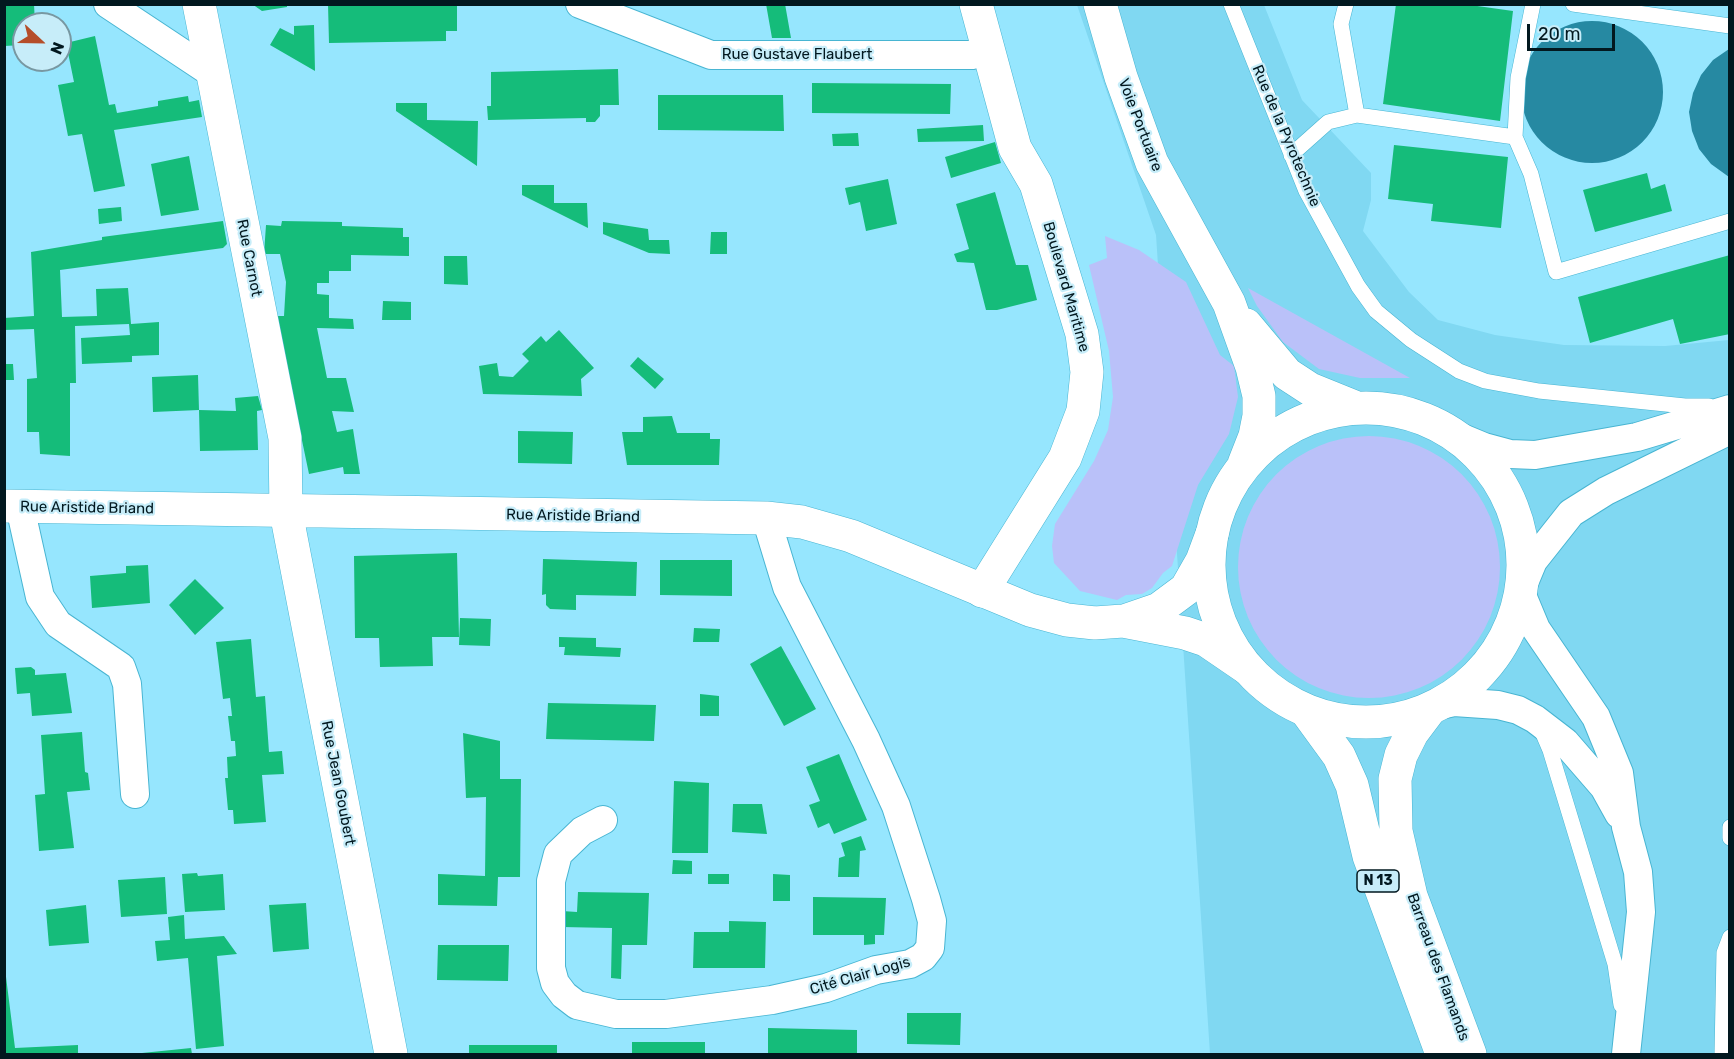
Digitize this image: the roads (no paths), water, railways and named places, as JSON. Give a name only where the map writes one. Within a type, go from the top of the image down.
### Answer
[{"type":"main road","name":"Rue Carnot","points":[[199,4],[285,438],[286,512]]},
{"type":"main road","name":"Boulevard Maritime","points":[[976,4],[986,51],[1015,148],[1036,184],[1082,334],[1087,372],[1083,411],[1065,458],[982,591]]},
{"type":"main road","name":"Voie Portuaire","points":[[1100,4],[1121,77],[1152,163],[1229,303],[1273,360],[1287,374],[1318,393],[1357,408]]},
{"type":"main road","name":"Voie Portuaire","points":[[1229,303],[1259,396],[1255,436],[1242,468]]},
{"type":"main road","points":[[1357,408],[1392,409],[1425,419],[1455,435],[1486,462],[1508,496],[1519,525],[1524,555],[1522,589],[1511,627],[1494,658],[1470,684],[1435,707],[1400,719],[1369,723],[1338,721],[1307,712],[1272,692],[1247,668],[1228,640],[1215,609],[1210,584],[1212,534],[1224,499],[1242,468],[1275,437],[1313,416],[1357,408]]},
{"type":"main road","name":"Rue Aristide Briand","points":[[12,507],[766,518],[802,522],[851,536],[1030,610],[1067,620],[1095,623],[1123,621],[1164,627],[1195,636],[1206,640],[1247,668]]},
{"type":"main road","name":"Rue Jean Goubert","points":[[286,512],[391,1054]]},
{"type":"main road","name":"Rue Aristide Briand","points":[[1123,621],[1159,609],[1186,589],[1202,561],[1212,534]]},
{"type":"main road","name":"Barreau des Flamands","points":[[1435,707],[1412,733],[1401,755],[1395,778],[1396,831],[1411,896],[1470,1054]]},
{"type":"main road","name":"Barreau des Flamands","points":[[1307,712],[1339,756],[1352,785],[1369,856],[1442,1054]]},
{"type":"street","points":[[108,4],[212,73]]},
{"type":"street","name":"Rue Gustave Flaubert","points":[[580,4],[711,55],[972,55],[986,51]]},
{"type":"street","points":[[1455,435],[1484,447],[1510,454],[1534,455],[1637,437],[1730,409]]},
{"type":"street","points":[[1626,1054],[1641,912],[1638,872],[1626,827],[1619,773],[1612,750],[1577,686],[1536,628],[1522,589],[1533,561],[1554,531],[1576,509],[1730,430]]},
{"type":"street","points":[[12,507],[40,597],[58,624],[121,667],[127,684],[135,794]]},
{"type":"street","name":"Cité Clair Logis","points":[[603,820],[582,831],[558,854],[551,881],[551,968],[555,983],[577,1005],[616,1014],[666,1014],[772,1000],[826,988],[876,970],[910,964],[922,957],[930,948],[932,921],[896,806],[867,740],[787,587],[766,518]]},
{"type":"street","points":[[1435,707],[1454,702],[1498,705],[1529,716],[1551,729],[1572,749],[1604,787],[1626,827]]},
{"type":"lane","name":"Rue de la Pyrotechnie","points":[[1231,4],[1306,191],[1358,286],[1376,311],[1411,340],[1459,371],[1485,381],[1539,392],[1685,406],[1730,404]]},
{"type":"lane","points":[[1346,4],[1341,24],[1357,115]]},
{"type":"lane","points":[[1533,4],[1518,78],[1515,137],[1531,174],[1556,272],[1730,221]]},
{"type":"lane","points":[[1573,4],[1730,26]]},
{"type":"lane","points":[[1291,155],[1328,122],[1357,115],[1515,137]]},
{"type":"lane","points":[[1529,716],[1545,735],[1615,964],[1626,1054]]},
{"type":"lane","points":[[1730,827],[1730,838]]},
{"type":"lane","points":[[1722,1054],[1724,953],[1730,937]]}]
